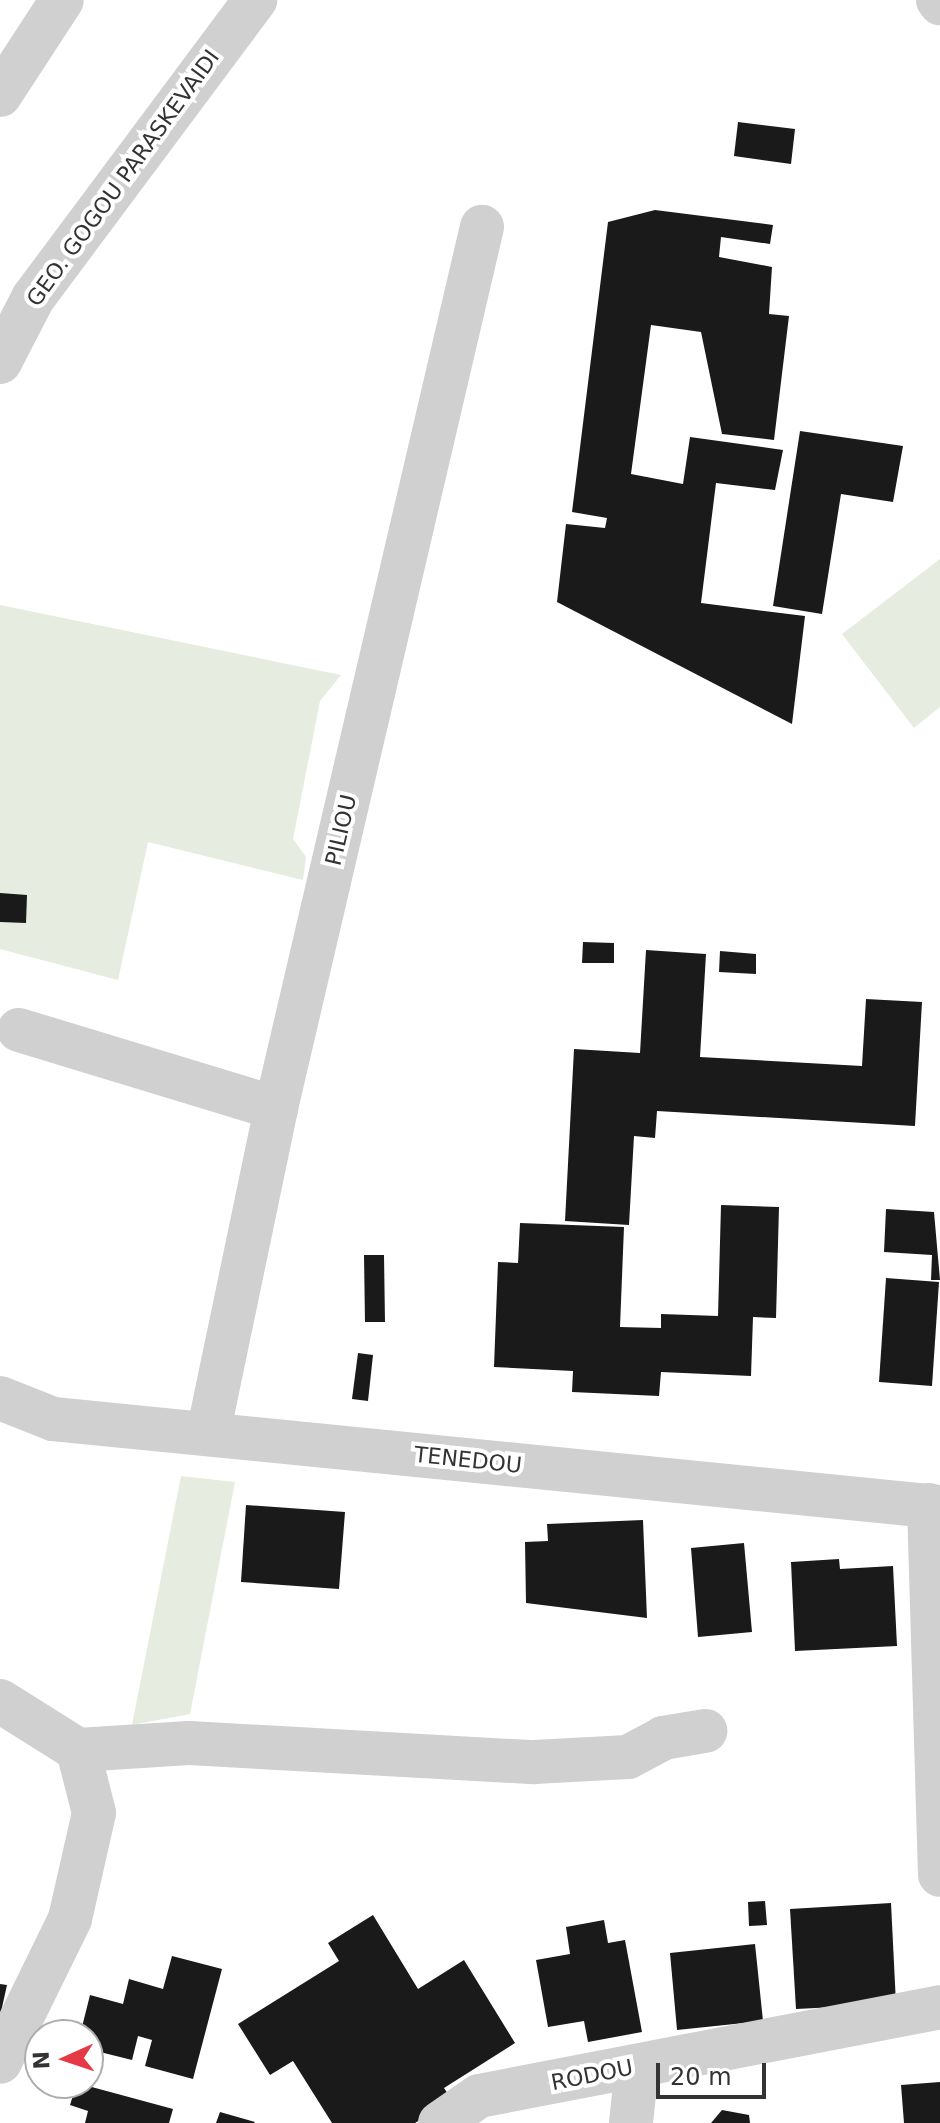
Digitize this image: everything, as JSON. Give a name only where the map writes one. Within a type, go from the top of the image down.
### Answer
[{"type":"street","points":[[0,95],[62,0]]},
{"type":"street","name":"GEO. GOGOU PARASKEVAIDI","points":[[0,362],[33,298],[255,0]]},
{"type":"street","name":"PILIOU","points":[[208,1434],[276,1108],[482,227]]},
{"type":"street","points":[[19,1030],[276,1108]]},
{"type":"street","name":"TENEDOU","points":[[0,1398],[53,1419],[934,1506]]},
{"type":"street","points":[[934,1506],[940,1875]]},
{"type":"street","points":[[0,1701],[78,1750],[189,1743],[534,1762],[628,1757],[663,1738],[705,1731]]},
{"type":"street","points":[[0,2062],[70,1919],[94,1813],[78,1750]]},
{"type":"street","name":"RODOU","points":[[440,2123],[479,2096],[940,2007]]},
{"type":"street","points":[[631,2123],[637,2066]]},
{"type":"shaded area","points":[[940,559],[940,707],[914,728],[842,634]]},
{"type":"shaded area","points":[[0,605],[341,675],[320,701],[293,839],[306,857],[303,880],[148,842],[118,980],[0,949]]},
{"type":"shaded area","points":[[181,1476],[235,1482],[190,1714],[132,1725]]},
{"type":"building","points":[[738,122],[795,129],[791,164],[734,156]]},
{"type":"building","points":[[655,210],[773,225],[770,244],[721,237],[719,257],[772,267],[769,314],[789,316],[774,440],[722,434],[701,332],[651,325],[631,474],[683,484],[690,437],[783,450],[775,490],[716,483],[701,603],[805,616],[792,724],[557,602],[566,524],[605,528],[607,518],[572,512],[608,222]]},
{"type":"building","points":[[800,431],[903,446],[893,502],[841,494],[822,614],[773,606]]},
{"type":"building","points":[[0,893],[27,895],[26,923],[0,922]]},
{"type":"building","points":[[583,942],[614,943],[614,963],[582,963]]},
{"type":"building","points":[[646,950],[706,954],[700,1057],[862,1066],[866,999],[922,1002],[915,1126],[657,1111],[655,1138],[634,1136],[629,1225],[565,1221],[574,1049],[640,1053]]},
{"type":"building","points":[[720,951],[756,954],[756,974],[719,972]]},
{"type":"building","points":[[721,1205],[779,1207],[776,1318],[753,1317],[751,1376],[661,1372],[659,1396],[572,1392],[573,1371],[494,1367],[498,1262],[518,1263],[520,1223],[624,1227],[620,1327],[661,1328],[661,1314],[718,1316]]},
{"type":"building","points":[[886,1209],[934,1212],[940,1280],[931,1280],[932,1255],[884,1252]]},
{"type":"building","points":[[364,1255],[384,1255],[385,1322],[365,1322]]},
{"type":"building","points":[[886,1278],[939,1282],[932,1386],[879,1382]]},
{"type":"building","points":[[358,1353],[373,1355],[368,1401],[352,1399]]},
{"type":"building","points":[[246,1505],[345,1512],[339,1589],[241,1582]]},
{"type":"building","points":[[643,1520],[647,1618],[526,1603],[525,1542],[548,1541],[547,1524]]},
{"type":"building","points":[[744,1543],[752,1632],[698,1637],[691,1548]]},
{"type":"building","points":[[839,1559],[840,1569],[893,1566],[897,1646],[795,1651],[791,1562]]},
{"type":"building","points":[[765,1901],[767,1925],[749,1926],[748,1902]]},
{"type":"building","points":[[891,1903],[896,2004],[796,2009],[790,1909]]},
{"type":"building","points":[[373,1915],[418,1989],[464,1960],[515,2043],[444,2088],[452,2100],[415,2123],[332,2123],[293,2061],[270,2075],[238,2024],[339,1961],[328,1943]]},
{"type":"building","points":[[604,1920],[608,1943],[625,1940],[642,2032],[588,2042],[584,2021],[548,2027],[536,1960],[570,1954],[566,1927]]},
{"type":"building","points":[[755,1944],[763,2021],[677,2030],[670,1953]]},
{"type":"building","points":[[172,1956],[222,1969],[193,2079],[145,2066],[152,2040],[138,2036],[132,2060],[104,2053],[104,2019],[84,2019],[90,1995],[123,2004],[129,1979],[163,1989]]},
{"type":"building","points":[[0,1984],[7,1985],[1,2012],[0,2012]]},
{"type":"building","points":[[940,2082],[940,2123],[904,2123],[901,2085]]},
{"type":"building","points":[[104,2090],[173,2109],[169,2123],[85,2123],[88,2111],[70,2105],[72,2099],[104,2099]]},
{"type":"building","points":[[722,2110],[749,2115],[750,2123],[711,2123]]},
{"type":"building","points":[[220,2112],[255,2122],[216,2123]]}]
